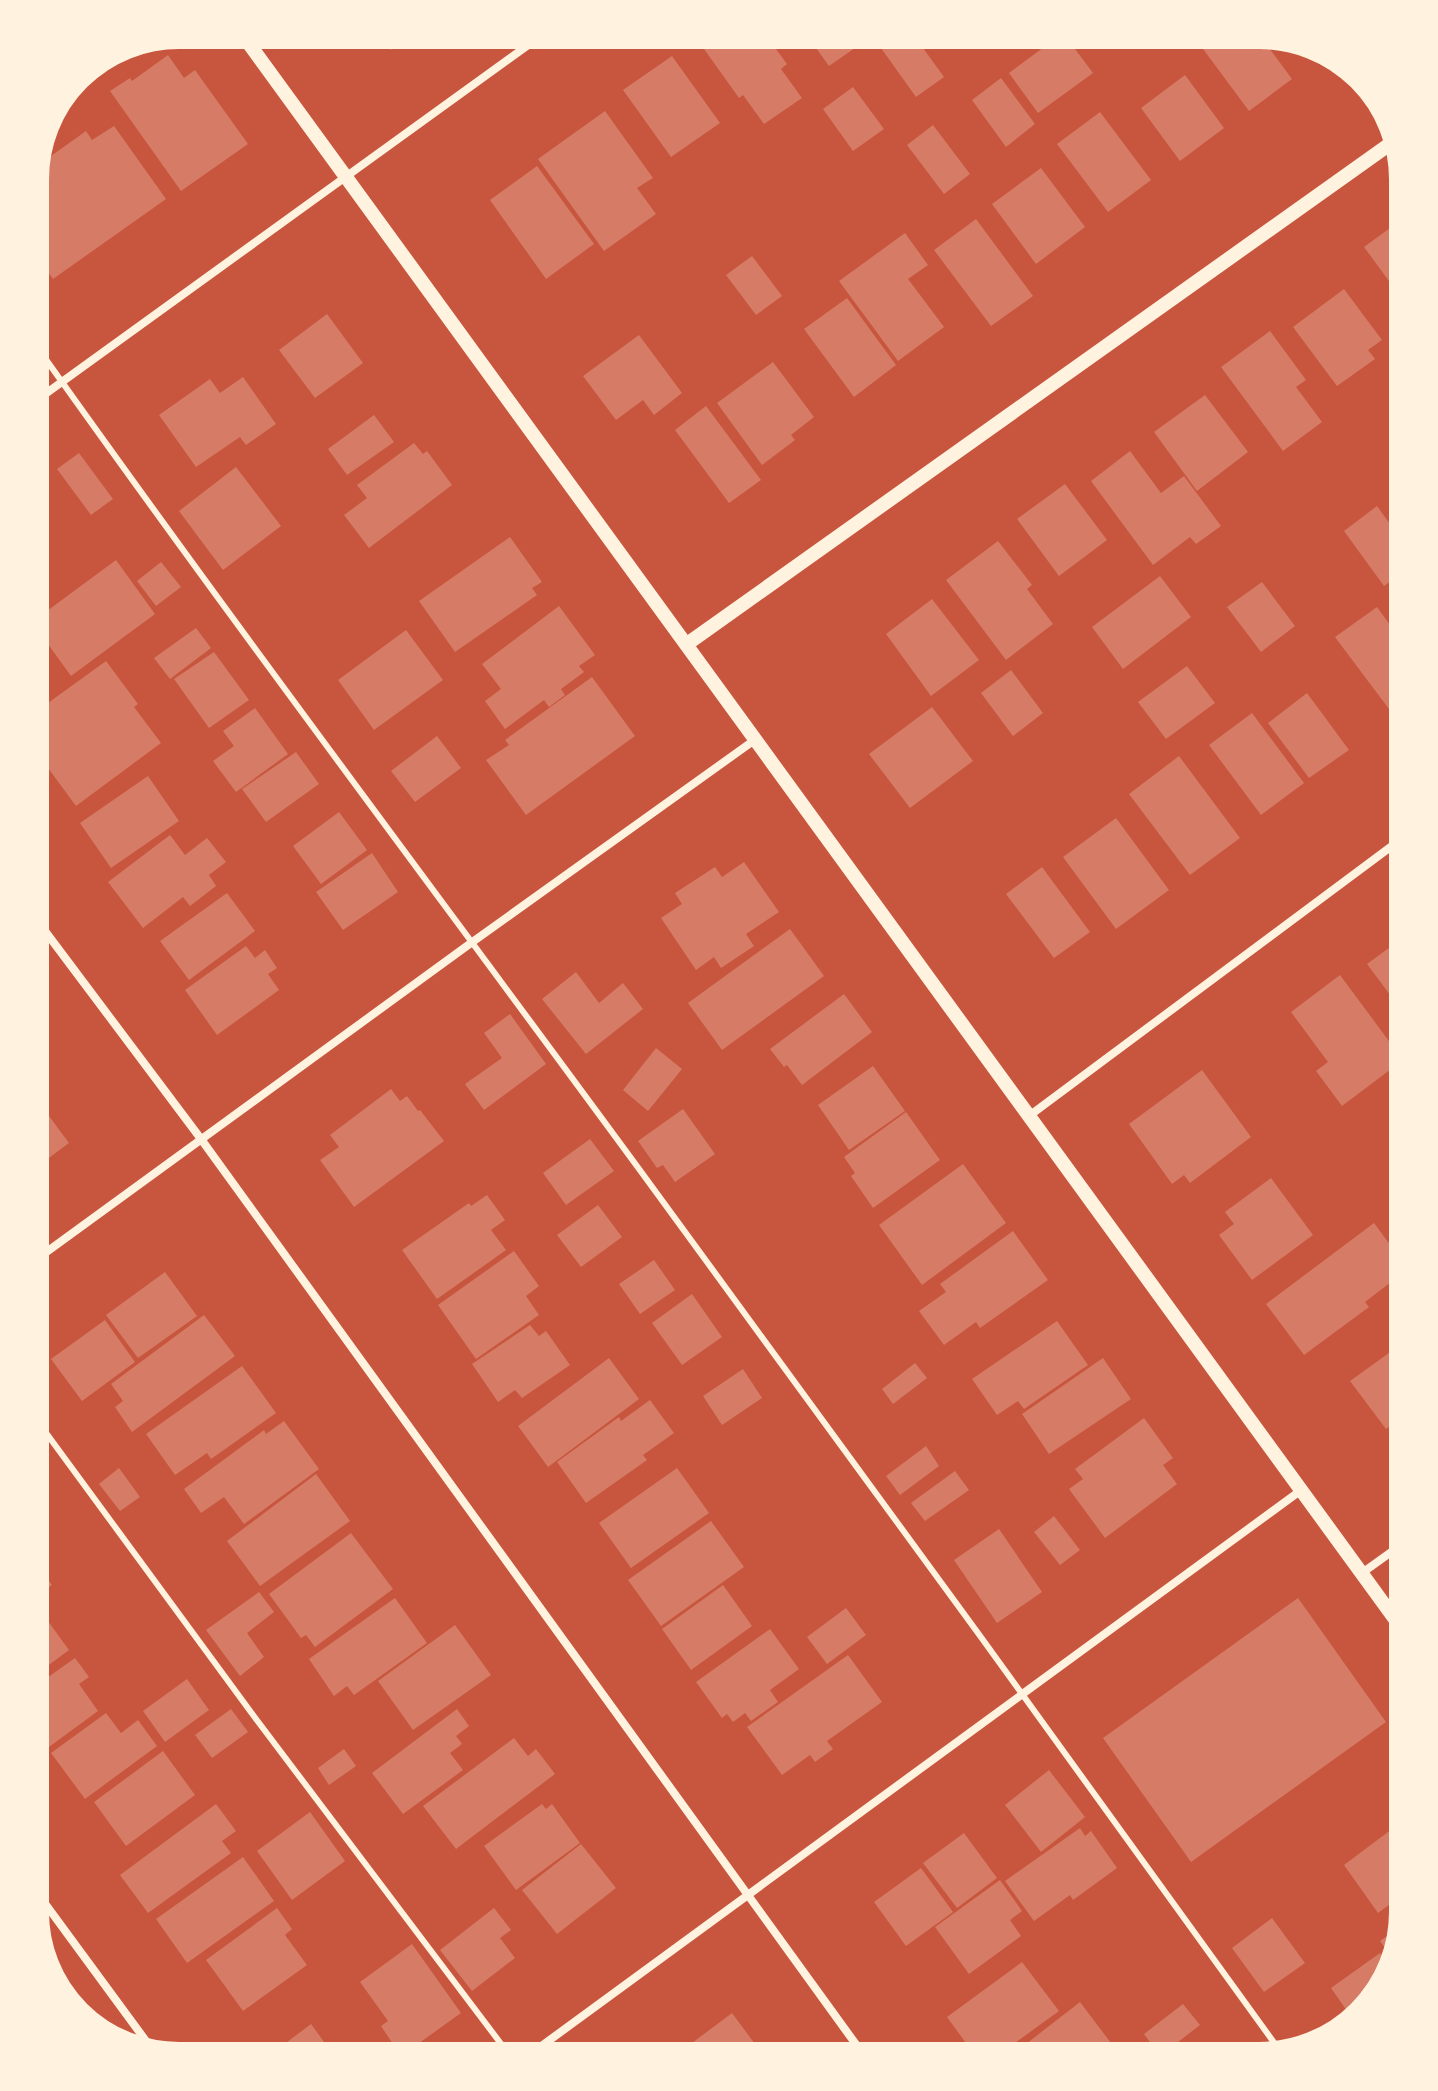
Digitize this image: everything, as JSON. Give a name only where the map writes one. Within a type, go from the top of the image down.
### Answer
[{"type":"street","points":[[249,44],[1394,1618]]},
{"type":"street","points":[[44,395],[530,44]]},
{"type":"street","points":[[687,644],[1389,145]]},
{"type":"street","points":[[44,1254],[756,739]]},
{"type":"street","points":[[1029,1116],[1394,844]]},
{"type":"street","points":[[44,930],[201,1139],[858,2047]]},
{"type":"street","points":[[540,2047],[1300,1491]]},
{"type":"street","points":[[1362,1573],[1394,1550]]},
{"type":"street","points":[[44,1902],[147,2043]]},
{"type":"lane","points":[[44,357],[1022,1693],[1277,2046]]},
{"type":"lane","points":[[44,1430],[265,1732],[503,2047]]},
{"type":"building","points":[[711,44],[772,44],[787,64],[781,69],[802,98],[764,124],[743,95],[739,98],[704,49]]},
{"type":"building","points":[[813,44],[861,44],[829,66]]},
{"type":"building","points":[[878,44],[920,44],[944,77],[916,97]]},
{"type":"building","points":[[1048,44],[1071,44],[1093,73],[1038,113],[1009,73]]},
{"type":"building","points":[[1199,44],[1266,44],[1292,79],[1249,111]]},
{"type":"building","points":[[168,55],[184,78],[195,70],[248,144],[181,191],[110,91],[130,78],[132,81]]},
{"type":"building","points":[[672,56],[720,123],[671,157],[623,90]]},
{"type":"building","points":[[1185,75],[1224,128],[1180,161],[1141,108]]},
{"type":"building","points":[[1001,78],[1035,124],[1006,147],[972,100]]},
{"type":"building","points":[[853,87],[884,129],[853,151],[823,109]]},
{"type":"building","points":[[605,111],[653,178],[637,188],[656,214],[604,251],[538,159]]},
{"type":"building","points":[[1100,112],[1151,180],[1108,212],[1057,144]]},
{"type":"building","points":[[933,125],[970,174],[944,194],[907,145]]},
{"type":"building","points":[[114,126],[166,199],[53,279],[44,266],[46,160],[86,131],[92,140]]},
{"type":"building","points":[[537,166],[594,244],[546,279],[490,200]]},
{"type":"building","points":[[1041,168],[1085,227],[1036,264],[992,204]]},
{"type":"building","points":[[976,219],[1033,296],[991,326],[934,250]]},
{"type":"building","points":[[1394,225],[1394,288],[1364,247]]},
{"type":"building","points":[[905,233],[928,265],[908,279],[944,327],[898,361],[839,281]]},
{"type":"building","points":[[752,256],[782,296],[756,315],[726,275]]},
{"type":"building","points":[[1344,289],[1382,340],[1368,350],[1375,359],[1337,386],[1293,327]]},
{"type":"building","points":[[847,298],[896,365],[854,397],[804,329]]},
{"type":"building","points":[[327,314],[363,363],[315,398],[279,350]]},
{"type":"building","points":[[1270,331],[1306,380],[1296,387],[1322,422],[1283,451],[1221,367]]},
{"type":"building","points":[[639,335],[682,393],[654,415],[643,400],[616,420],[583,376]]},
{"type":"building","points":[[773,362],[814,417],[791,435],[795,440],[762,465],[717,403]]},
{"type":"building","points":[[243,377],[276,424],[246,445],[240,437],[196,467],[159,415],[210,379],[220,393]]},
{"type":"building","points":[[1205,395],[1248,452],[1197,491],[1154,432]]},
{"type":"building","points":[[706,406],[761,480],[729,503],[675,430]]},
{"type":"building","points":[[374,415],[394,442],[347,475],[328,449]]},
{"type":"building","points":[[414,443],[423,454],[427,451],[452,485],[369,548],[344,515],[367,498],[357,485]]},
{"type":"building","points":[[1130,451],[1161,493],[1184,476],[1221,526],[1196,544],[1190,537],[1153,565],[1091,481]]},
{"type":"building","points":[[79,453],[113,499],[91,515],[57,469]]},
{"type":"building","points":[[236,467],[281,526],[223,570],[179,511]]},
{"type":"building","points":[[1065,484],[1107,540],[1059,576],[1017,519]]},
{"type":"building","points":[[1377,506],[1394,530],[1394,579],[1384,586],[1344,531]]},
{"type":"building","points":[[510,537],[542,582],[532,588],[537,595],[455,652],[419,601]]},
{"type":"building","points":[[998,541],[1032,585],[1027,589],[1053,624],[1006,660],[946,580]]},
{"type":"building","points":[[116,560],[155,614],[71,676],[44,639],[44,613]]},
{"type":"building","points":[[161,562],[181,587],[156,606],[137,581]]},
{"type":"building","points":[[1160,576],[1191,617],[1123,669],[1092,627]]},
{"type":"building","points":[[1262,582],[1295,626],[1261,652],[1227,607]]},
{"type":"building","points":[[932,599],[979,660],[931,696],[886,634]]},
{"type":"building","points":[[559,606],[595,655],[579,666],[584,672],[561,689],[565,695],[549,707],[544,700],[505,729],[485,701],[501,689],[482,664]]},
{"type":"building","points":[[1377,607],[1394,631],[1394,716],[1335,637]]},
{"type":"building","points":[[196,628],[211,648],[170,679],[154,658]]},
{"type":"building","points":[[406,630],[443,680],[374,730],[338,680]]},
{"type":"building","points":[[214,652],[249,700],[209,728],[174,679]]},
{"type":"building","points":[[106,661],[138,704],[134,707],[161,743],[76,806],[48,768],[44,767],[44,706]]},
{"type":"building","points":[[1187,666],[1215,703],[1166,739],[1138,702]]},
{"type":"building","points":[[1011,670],[1043,713],[1013,736],[981,693]]},
{"type":"building","points":[[592,677],[635,736],[526,815],[486,760],[509,745],[505,740]]},
{"type":"building","points":[[1307,693],[1349,750],[1309,778],[1268,723]]},
{"type":"building","points":[[932,707],[973,761],[910,808],[869,754]]},
{"type":"building","points":[[255,708],[288,754],[236,792],[213,761],[234,746],[223,731]]},
{"type":"building","points":[[1252,713],[1304,783],[1261,815],[1209,745]]},
{"type":"building","points":[[437,736],[461,768],[415,802],[391,771]]},
{"type":"building","points":[[296,752],[319,784],[266,822],[242,789]]},
{"type":"building","points":[[1179,756],[1240,838],[1190,875],[1129,794]]},
{"type":"building","points":[[148,776],[179,821],[111,868],[80,823]]},
{"type":"building","points":[[339,812],[367,850],[321,884],[293,846]]},
{"type":"building","points":[[1116,818],[1169,890],[1116,929],[1063,857]]},
{"type":"building","points":[[170,835],[185,855],[207,838],[226,862],[209,875],[216,886],[190,906],[183,897],[143,928],[108,882]]},
{"type":"building","points":[[372,853],[398,892],[343,930],[316,892]]},
{"type":"building","points":[[744,862],[779,912],[746,934],[754,946],[721,968],[714,957],[696,970],[661,918],[682,904],[675,893],[715,867],[722,877]]},
{"type":"building","points":[[1042,867],[1090,932],[1054,958],[1006,894]]},
{"type":"building","points":[[227,893],[255,931],[189,980],[160,941]]},
{"type":"building","points":[[790,929],[824,976],[722,1050],[688,1003]]},
{"type":"building","points":[[1394,944],[1394,1000],[1367,964]]},
{"type":"building","points":[[246,946],[255,958],[265,950],[277,968],[268,974],[279,990],[217,1035],[185,990]]},
{"type":"building","points":[[576,972],[599,1003],[623,983],[643,1009],[586,1054],[542,999]]},
{"type":"building","points":[[1340,975],[1394,1048],[1394,1067],[1342,1106],[1316,1071],[1328,1062],[1291,1012]]},
{"type":"building","points":[[844,994],[872,1032],[802,1085],[770,1049]]},
{"type":"building","points":[[510,1014],[546,1064],[484,1110],[465,1084],[502,1058],[484,1033]]},
{"type":"building","points":[[656,1048],[682,1069],[648,1111],[623,1090]]},
{"type":"building","points":[[873,1066],[905,1111],[849,1150],[818,1105]]},
{"type":"building","points":[[1202,1070],[1251,1137],[1190,1183],[1184,1175],[1172,1184],[1129,1124]]},
{"type":"building","points":[[391,1089],[400,1101],[407,1096],[444,1141],[354,1207],[320,1160],[339,1147],[330,1135]]},
{"type":"building","points":[[44,1109],[69,1143],[44,1162]]},
{"type":"building","points":[[683,1109],[715,1154],[675,1182],[663,1165],[657,1168],[638,1141]]},
{"type":"building","points":[[906,1112],[940,1160],[873,1208],[851,1176],[855,1173],[844,1157]]},
{"type":"building","points":[[590,1139],[614,1171],[566,1205],[543,1173]]},
{"type":"building","points":[[963,1164],[1006,1223],[922,1285],[879,1225]]},
{"type":"building","points":[[1271,1178],[1313,1235],[1252,1280],[1219,1235],[1234,1224],[1225,1212]]},
{"type":"building","points":[[487,1195],[505,1220],[491,1230],[506,1250],[437,1299],[402,1250],[469,1203],[471,1206]]},
{"type":"building","points":[[598,1205],[622,1237],[581,1267],[557,1235]]},
{"type":"building","points":[[1374,1223],[1394,1250],[1394,1280],[1365,1302],[1369,1307],[1304,1355],[1266,1304]]},
{"type":"building","points":[[1013,1231],[1048,1280],[980,1328],[976,1322],[944,1345],[919,1311],[946,1292],[940,1284]]},
{"type":"building","points":[[514,1251],[539,1286],[526,1296],[539,1315],[476,1359],[438,1305]]},
{"type":"building","points":[[654,1260],[675,1290],[640,1314],[619,1284]]},
{"type":"building","points":[[165,1272],[197,1316],[138,1358],[106,1315]]},
{"type":"building","points":[[692,1294],[722,1337],[682,1365],[652,1323]]},
{"type":"building","points":[[204,1315],[235,1356],[132,1432],[115,1407],[123,1401],[111,1384]]},
{"type":"building","points":[[105,1320],[135,1362],[82,1401],[51,1359]]},
{"type":"building","points":[[1057,1321],[1088,1365],[1024,1409],[1018,1401],[997,1415],[972,1379]]},
{"type":"building","points":[[530,1325],[539,1336],[546,1331],[570,1365],[522,1398],[515,1390],[498,1402],[472,1364]]},
{"type":"building","points":[[1393,1350],[1394,1423],[1386,1429],[1350,1381]]},
{"type":"building","points":[[609,1358],[639,1399],[548,1467],[518,1426]]},
{"type":"building","points":[[1103,1358],[1131,1399],[1049,1454],[1022,1414]]},
{"type":"building","points":[[915,1363],[927,1378],[893,1404],[882,1389]]},
{"type":"building","points":[[242,1366],[276,1413],[211,1459],[207,1453],[175,1475],[146,1434]]},
{"type":"building","points":[[743,1369],[762,1398],[722,1425],[703,1396]]},
{"type":"building","points":[[650,1400],[674,1433],[643,1455],[647,1460],[586,1503],[557,1462],[619,1417],[621,1421]]},
{"type":"building","points":[[1144,1418],[1173,1458],[1163,1465],[1177,1484],[1105,1538],[1069,1489],[1083,1479],[1075,1469]]},
{"type":"building","points":[[284,1421],[319,1469],[244,1524],[224,1497],[201,1513],[184,1489],[264,1430],[266,1434]]},
{"type":"building","points":[[926,1446],[939,1466],[900,1495],[886,1476]]},
{"type":"building","points":[[119,1468],[140,1497],[120,1511],[99,1484]]},
{"type":"building","points":[[677,1468],[709,1513],[631,1568],[599,1523]]},
{"type":"building","points":[[955,1471],[969,1490],[925,1521],[911,1503]]},
{"type":"building","points":[[316,1474],[350,1521],[260,1586],[227,1541]]},
{"type":"building","points":[[1054,1516],[1080,1550],[1060,1565],[1034,1532]]},
{"type":"building","points":[[711,1521],[744,1567],[661,1626],[628,1580]]},
{"type":"building","points":[[999,1529],[1042,1592],[997,1623],[954,1560]]},
{"type":"building","points":[[351,1533],[393,1589],[315,1647],[306,1635],[301,1638],[269,1594]]},
{"type":"building","points":[[44,1574],[52,1585],[44,1591]]},
{"type":"building","points":[[723,1585],[752,1626],[691,1670],[662,1629]]},
{"type":"building","points":[[259,1592],[274,1612],[247,1633],[264,1657],[240,1676],[206,1630]]},
{"type":"building","points":[[395,1598],[427,1643],[354,1695],[347,1686],[334,1696],[309,1659]]},
{"type":"building","points":[[1298,1598],[1386,1722],[1191,1862],[1103,1738]]},
{"type":"building","points":[[846,1608],[866,1635],[827,1664],[807,1637]]},
{"type":"building","points":[[44,1616],[69,1650],[44,1669]]},
{"type":"building","points":[[455,1625],[491,1675],[413,1730],[378,1681]]},
{"type":"building","points":[[770,1629],[799,1669],[770,1690],[778,1702],[751,1721],[745,1713],[733,1722],[727,1714],[722,1718],[696,1682]]},
{"type":"building","points":[[848,1655],[882,1702],[827,1741],[833,1749],[815,1762],[810,1755],[782,1775],[747,1727]]},
{"type":"building","points":[[75,1658],[89,1677],[79,1684],[98,1711],[44,1751],[44,1680]]},
{"type":"building","points":[[187,1679],[209,1710],[165,1742],[143,1711]]},
{"type":"building","points":[[231,1709],[248,1732],[212,1758],[195,1735]]},
{"type":"building","points":[[457,1709],[469,1726],[456,1736],[462,1744],[450,1753],[463,1770],[403,1814],[372,1773]]},
{"type":"building","points":[[106,1713],[121,1733],[138,1720],[157,1746],[85,1799],[51,1753]]},
{"type":"building","points":[[514,1738],[528,1756],[536,1749],[555,1774],[456,1849],[423,1806]]},
{"type":"building","points":[[344,1749],[356,1766],[329,1785],[318,1768]]},
{"type":"building","points":[[163,1751],[195,1795],[126,1846],[94,1802]]},
{"type":"building","points":[[1049,1770],[1085,1817],[1041,1852],[1005,1805]]},
{"type":"building","points":[[216,1804],[236,1831],[222,1841],[231,1853],[148,1913],[120,1875]]},
{"type":"building","points":[[542,1804],[546,1809],[552,1804],[580,1843],[516,1890],[484,1846]]},
{"type":"building","points":[[310,1812],[345,1861],[292,1900],[257,1851]]},
{"type":"building","points":[[1080,1828],[1085,1836],[1091,1831],[1117,1868],[1073,1900],[1070,1895],[1034,1921],[1005,1881]]},
{"type":"building","points":[[1394,1828],[1394,1901],[1378,1913],[1344,1865]]},
{"type":"building","points":[[964,1833],[997,1878],[957,1908],[923,1863]]},
{"type":"building","points":[[581,1844],[616,1888],[557,1934],[522,1890]]},
{"type":"building","points":[[243,1857],[274,1901],[187,1963],[156,1919]]},
{"type":"building","points":[[921,1868],[953,1912],[906,1946],[874,1902]]},
{"type":"building","points":[[1000,1880],[1022,1911],[1010,1920],[1021,1936],[969,1974],[935,1927]]},
{"type":"building","points":[[277,1908],[292,1929],[285,1935],[307,1965],[243,2011],[206,1960]]},
{"type":"building","points":[[494,1908],[511,1930],[500,1938],[515,1958],[472,1991],[440,1950]]},
{"type":"building","points":[[1272,1918],[1305,1963],[1264,1992],[1232,1948]]},
{"type":"building","points":[[1393,1932],[1388,1952],[1380,1941]]},
{"type":"building","points":[[412,1944],[461,2013],[414,2047],[395,2047],[381,2026],[388,2021],[360,1982]]},
{"type":"building","points":[[1380,1953],[1385,1960],[1376,1980],[1348,2012],[1331,1988]]},
{"type":"building","points":[[1022,1962],[1059,2011],[1009,2047],[969,2047],[947,2017]]},
{"type":"building","points":[[1080,2002],[1111,2043],[1106,2047],[1022,2047]]},
{"type":"building","points":[[1183,2004],[1200,2025],[1172,2047],[1153,2047],[1144,2034]]},
{"type":"building","points":[[732,2013],[757,2047],[687,2047]]},
{"type":"building","points":[[311,2024],[328,2047],[281,2047]]}]
